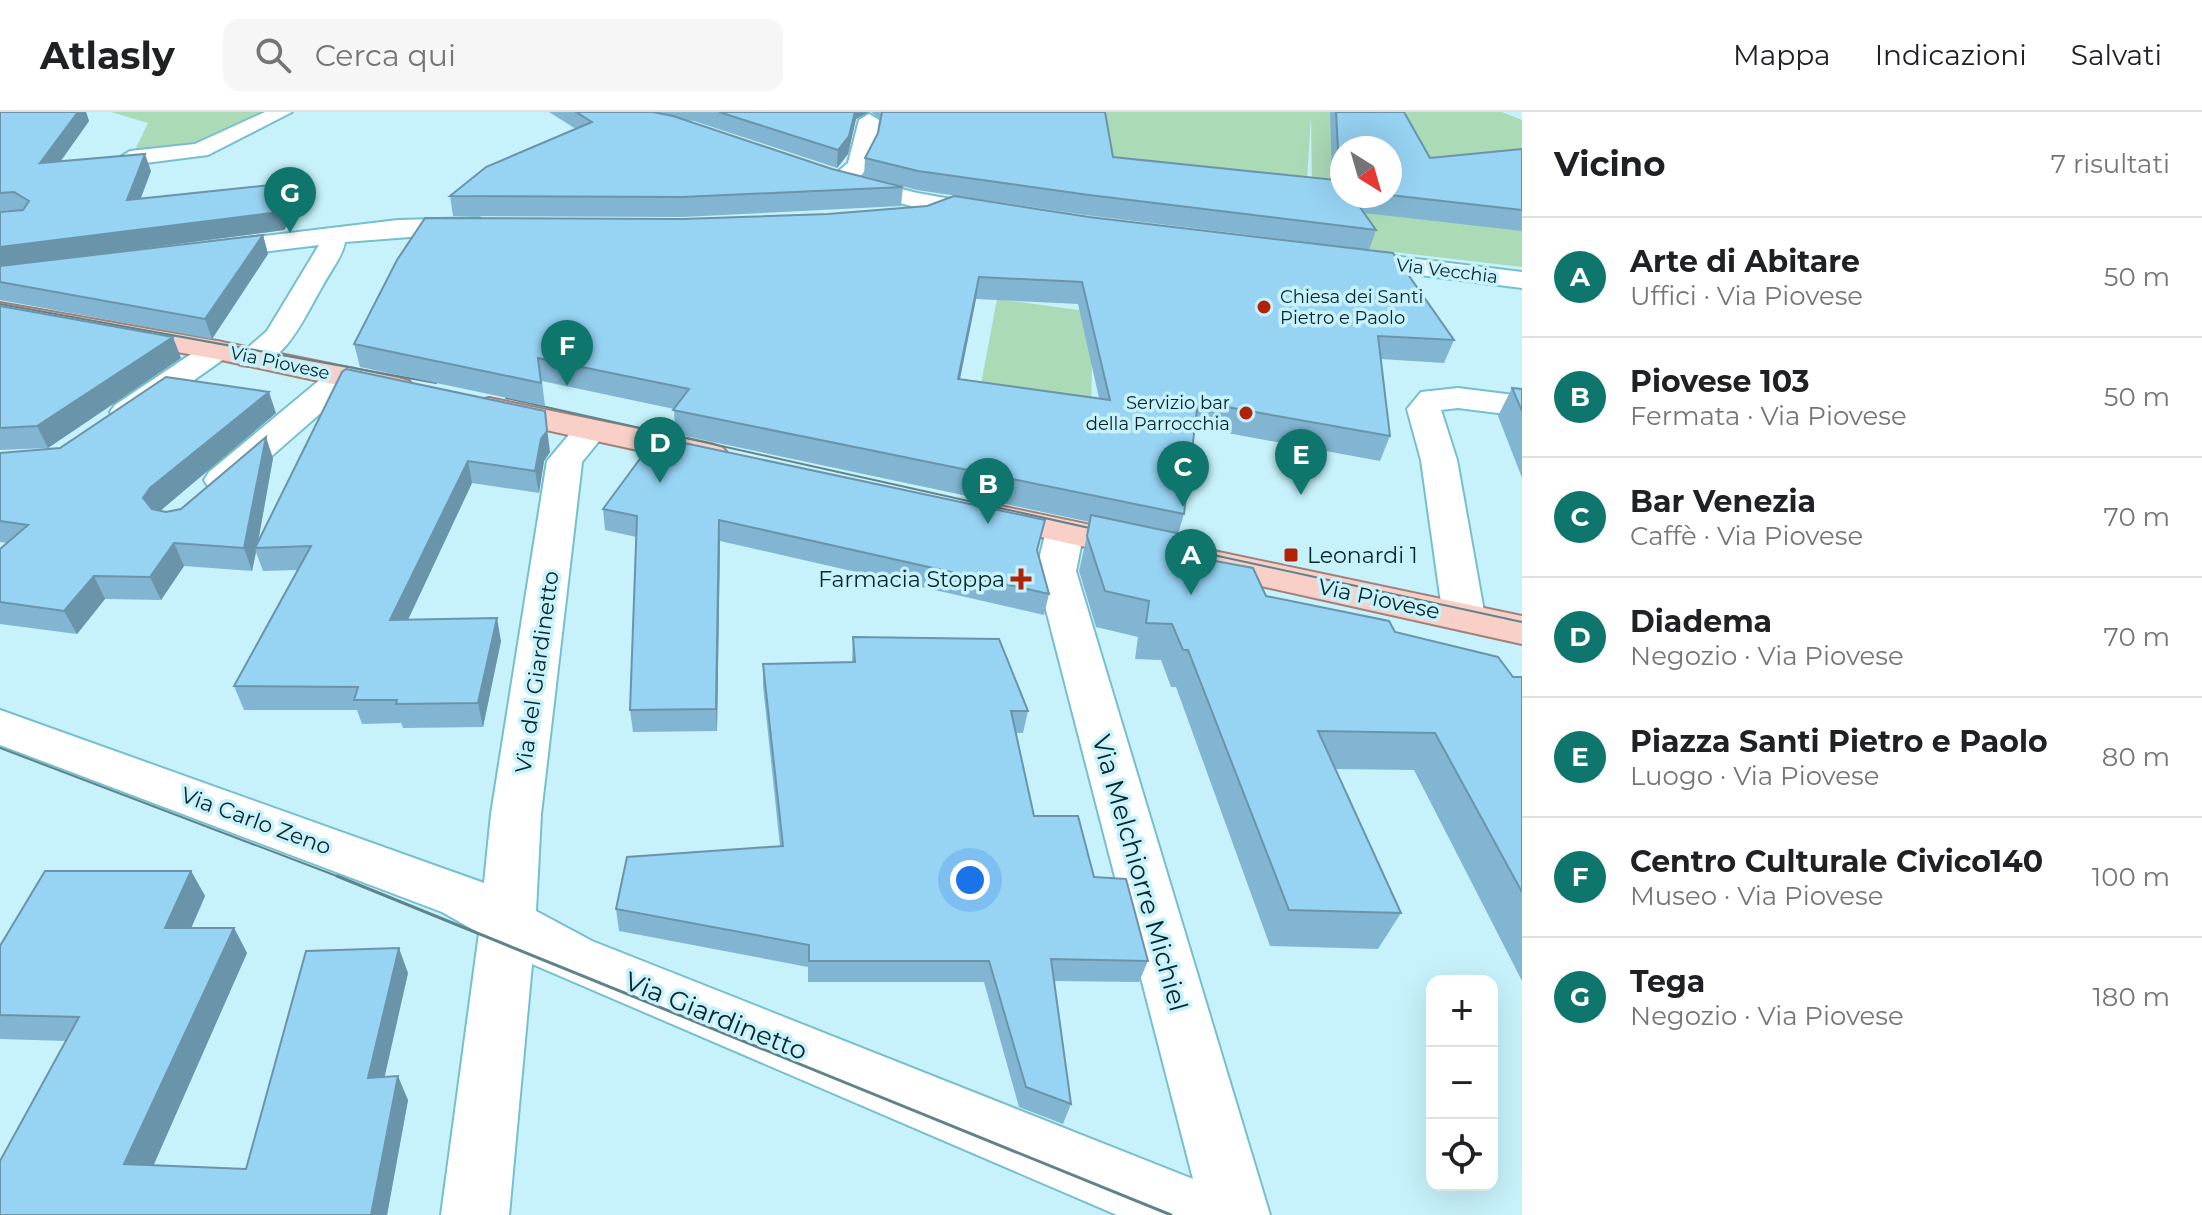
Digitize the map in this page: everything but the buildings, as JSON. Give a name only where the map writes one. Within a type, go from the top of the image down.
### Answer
[{"type":"main road","name":"Via Piovese","points":[[0,312],[217,350],[743,462]]},
{"type":"main road","name":"Via Piovese","points":[[958,508],[1522,630]]},
{"type":"street","points":[[130,158],[188,153],[228,139],[282,112]]},
{"type":"street","points":[[840,180],[852,175],[861,162],[869,120]]},
{"type":"street","points":[[228,139],[265,144]]},
{"type":"street","points":[[814,170],[840,180],[945,206],[1019,217]]},
{"type":"street","points":[[896,219],[925,216],[945,206]]},
{"type":"street","points":[[176,254],[398,228],[507,226]]},
{"type":"street","points":[[251,358],[278,337],[333,244]]},
{"type":"street","name":"Via Vecchia","points":[[1316,255],[1522,280]]},
{"type":"street","name":"Via Piovese","points":[[95,435],[217,350]]},
{"type":"street","name":"Via Piovese","points":[[199,500],[344,376]]},
{"type":"street","points":[[1464,617],[1439,460],[1424,409],[1433,399],[1458,398],[1522,406]]},
{"type":"street","name":"Via del Giardinetto","points":[[508,923],[516,814],[565,461],[590,431]]},
{"type":"street","name":"Via Melchiorre Michiel","points":[[1065,531],[1056,571],[1236,1215]]},
{"type":"street","name":"Via Carlo Zeno","points":[[0,727],[441,888],[508,923]]},
{"type":"street","points":[[475,1215],[508,923]]},
{"type":"street","name":"Via Giardinetto","points":[[508,923],[572,958],[1198,1215]]},
{"type":"green space","points":[[111,112],[272,112],[205,145],[134,152],[148,123]]},
{"type":"green space","points":[[1084,112],[1502,112],[1522,120],[1522,267],[1307,242],[1312,192],[1311,117],[1306,195],[1100,172]]},
{"type":"green space","points":[[997,299],[1093,312],[1091,412],[978,400]]},
{"type":"tram line","points":[[0,304],[436,383]]},
{"type":"tram line","points":[[506,398],[1112,533]]},
{"type":"tram line","points":[[1158,543],[1522,622]]},
{"type":"tram line","points":[[0,748],[341,878]]},
{"type":"tram line","points":[[337,876],[341,878]]},
{"type":"tram line","points":[[341,878],[1171,1215]]},
{"type":"place","name":"Tega","points":[[290,233]]},
{"type":"place","name":"Chiesa dei Santi Pietro e Paolo","points":[[1264,307]]},
{"type":"place","name":"Centro Culturale Civico140","points":[[567,386]]},
{"type":"place","name":"Servizio bar della Parrocchia","points":[[1246,413]]},
{"type":"place","name":"Diadema","points":[[660,483]]},
{"type":"place","name":"Piazza Santi Pietro e Paolo","points":[[1301,495]]},
{"type":"place","name":"Bar Venezia","points":[[1183,507]]},
{"type":"place","name":"Piovese 103","points":[[988,524]]},
{"type":"place","name":"Leonardi 1","points":[[1291,555]]},
{"type":"place","name":"Farmacia Stoppa","points":[[1021,579]]},
{"type":"place","name":"Arte di Abitare","points":[[1191,595]]}]
